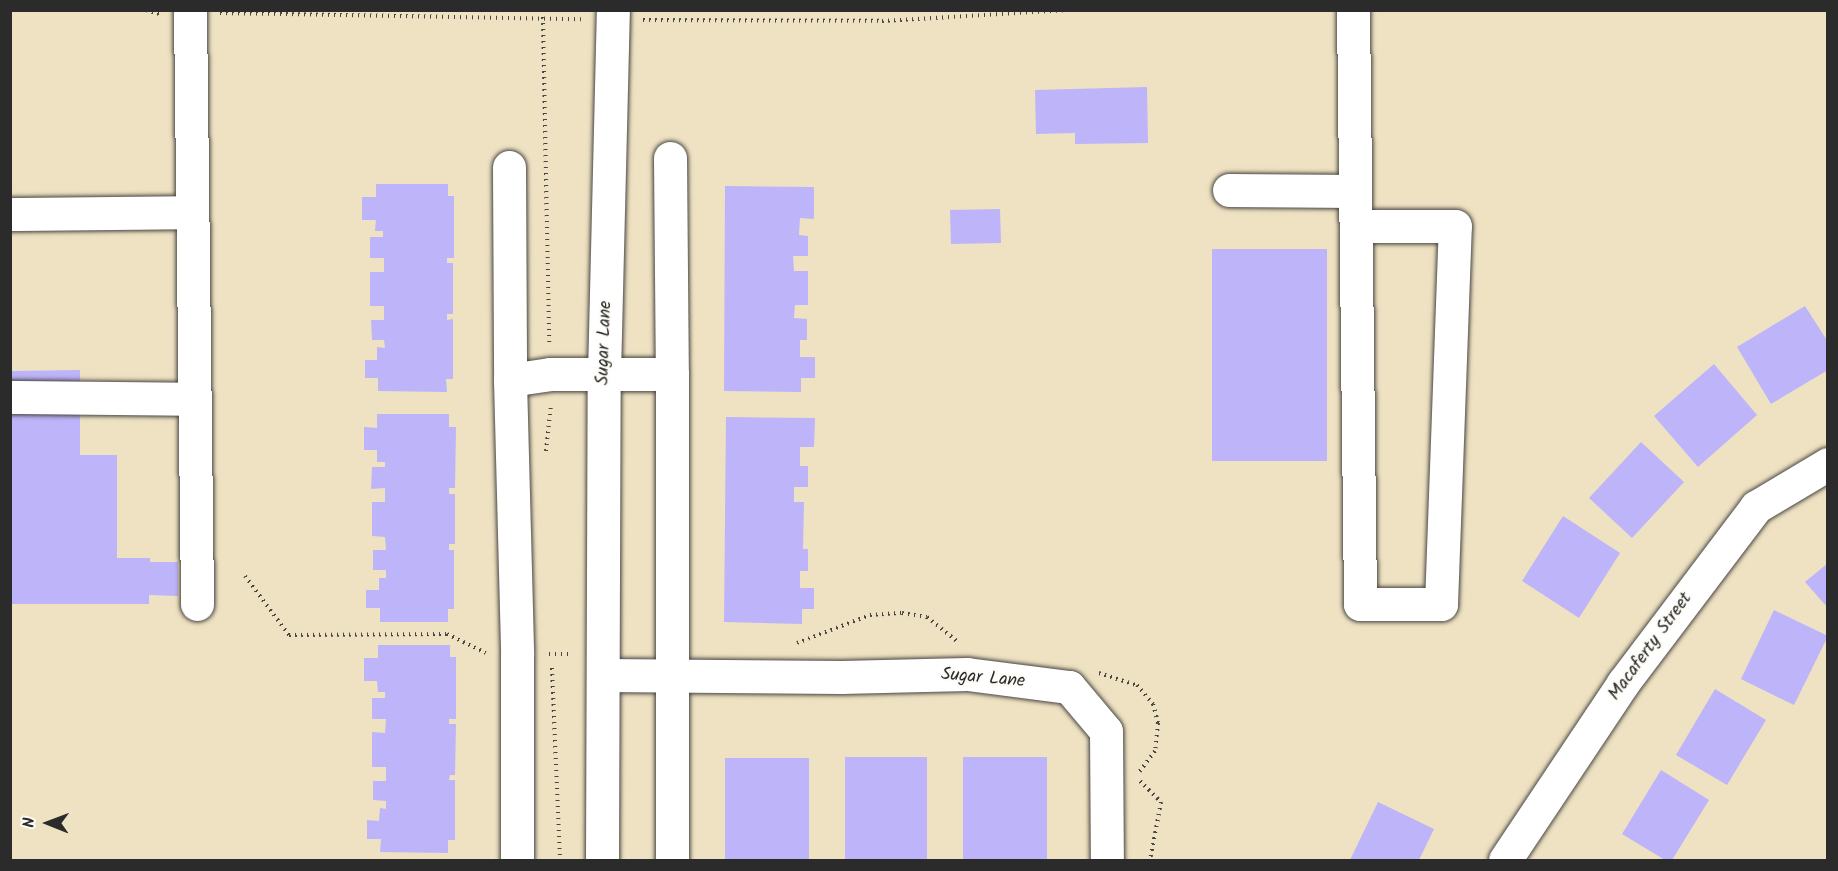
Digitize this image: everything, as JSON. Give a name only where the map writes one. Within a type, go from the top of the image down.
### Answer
[{"type":"street","name":"Sugar Lane","points":[[602,861],[604,374],[613,10]]},
{"type":"street","points":[[1353,10],[1360,604],[1441,604],[1455,226],[1356,226]]},
{"type":"street","points":[[177,13],[192,212],[197,604]]},
{"type":"street","points":[[670,158],[672,861]]},
{"type":"street","points":[[509,167],[510,380],[517,655],[517,861]]},
{"type":"street","points":[[1229,190],[1355,191]]},
{"type":"street","points":[[10,214],[192,212]]},
{"type":"street","points":[[510,380],[550,374],[672,374]]},
{"type":"street","points":[[10,397],[195,399]]},
{"type":"street","name":"Macaferty Street","points":[[1505,861],[1623,683],[1756,507],[1827,464]]},
{"type":"street","name":"Sugar Lane","points":[[603,675],[841,677],[967,674],[1069,687],[1106,731],[1107,861]]},
{"type":"path","points":[[146,10],[177,13]]},
{"type":"path","points":[[543,17],[551,416],[544,462]]},
{"type":"path","points":[[245,576],[289,635],[447,634],[492,656],[551,654]]},
{"type":"path","points":[[550,643],[560,861]]},
{"type":"building","points":[[1147,87],[1148,143],[1075,144],[1075,133],[1036,134],[1035,90]]},
{"type":"building","points":[[376,184],[448,184],[448,196],[454,196],[454,258],[447,258],[447,263],[453,263],[453,314],[447,314],[447,320],[453,319],[453,379],[446,379],[447,392],[378,391],[378,378],[365,378],[365,360],[377,360],[377,347],[385,348],[384,340],[372,340],[371,320],[384,320],[384,306],[370,306],[370,272],[384,272],[384,258],[370,258],[370,237],[383,237],[383,231],[375,231],[376,220],[362,220],[362,197],[376,197]]},
{"type":"building","points":[[725,186],[814,187],[814,219],[800,218],[799,235],[808,236],[808,256],[793,256],[794,271],[808,271],[808,305],[795,305],[794,318],[807,319],[807,340],[800,340],[800,357],[815,357],[815,378],[801,378],[801,392],[724,391]]},
{"type":"building","points":[[1000,209],[1001,243],[951,244],[950,210]]},
{"type":"building","points":[[1212,249],[1327,249],[1327,461],[1212,461]]},
{"type":"building","points":[[1805,306],[1828,342],[1828,370],[1771,404],[1737,347]]},
{"type":"building","points":[[1714,364],[1757,415],[1698,467],[1654,416]]},
{"type":"building","points":[[80,370],[80,455],[117,455],[117,558],[150,558],[150,562],[178,562],[178,596],[149,595],[149,604],[10,604],[10,371]]},
{"type":"building","points":[[377,414],[449,414],[449,427],[456,427],[455,488],[449,488],[449,494],[455,494],[455,544],[449,544],[449,550],[454,550],[454,609],[448,609],[448,622],[380,622],[380,608],[366,608],[366,590],[379,590],[379,578],[386,578],[386,570],[373,570],[373,550],[386,550],[385,537],[372,536],[372,502],[385,502],[385,488],[371,489],[372,467],[385,467],[385,462],[377,462],[377,450],[364,450],[364,427],[377,428]]},
{"type":"building","points":[[726,417],[815,418],[814,447],[800,447],[800,466],[808,466],[808,487],[794,487],[794,502],[804,502],[803,549],[808,549],[808,571],[800,571],[800,588],[814,588],[814,609],[802,609],[802,624],[724,622]]},
{"type":"building","points":[[1641,442],[1684,482],[1632,538],[1589,498]]},
{"type":"building","points":[[1563,516],[1620,553],[1579,618],[1522,581]]},
{"type":"building","points":[[1828,563],[1828,608],[1805,582]]},
{"type":"building","points":[[1774,610],[1828,636],[1794,705],[1741,679]]},
{"type":"building","points":[[378,645],[450,645],[450,657],[456,657],[456,719],[449,719],[449,724],[456,724],[455,775],[450,775],[449,780],[455,780],[455,840],[448,840],[448,853],[380,852],[381,839],[367,839],[367,820],[379,821],[380,808],[386,809],[386,801],[373,800],[373,781],[386,781],[386,767],[372,767],[372,732],[385,733],[386,719],[372,719],[372,698],[385,698],[385,692],[378,692],[377,681],[364,681],[364,658],[378,658]]},
{"type":"building","points":[[1715,689],[1766,720],[1727,785],[1676,755]]},
{"type":"building","points":[[845,757],[927,757],[927,860],[845,860]]},
{"type":"building","points":[[963,757],[1047,757],[1047,860],[963,860]]},
{"type":"building","points":[[725,758],[809,758],[809,860],[725,860]]},
{"type":"building","points":[[1661,770],[1709,800],[1672,860],[1665,860],[1622,834]]},
{"type":"building","points":[[1378,802],[1434,829],[1419,860],[1350,860]]}]
